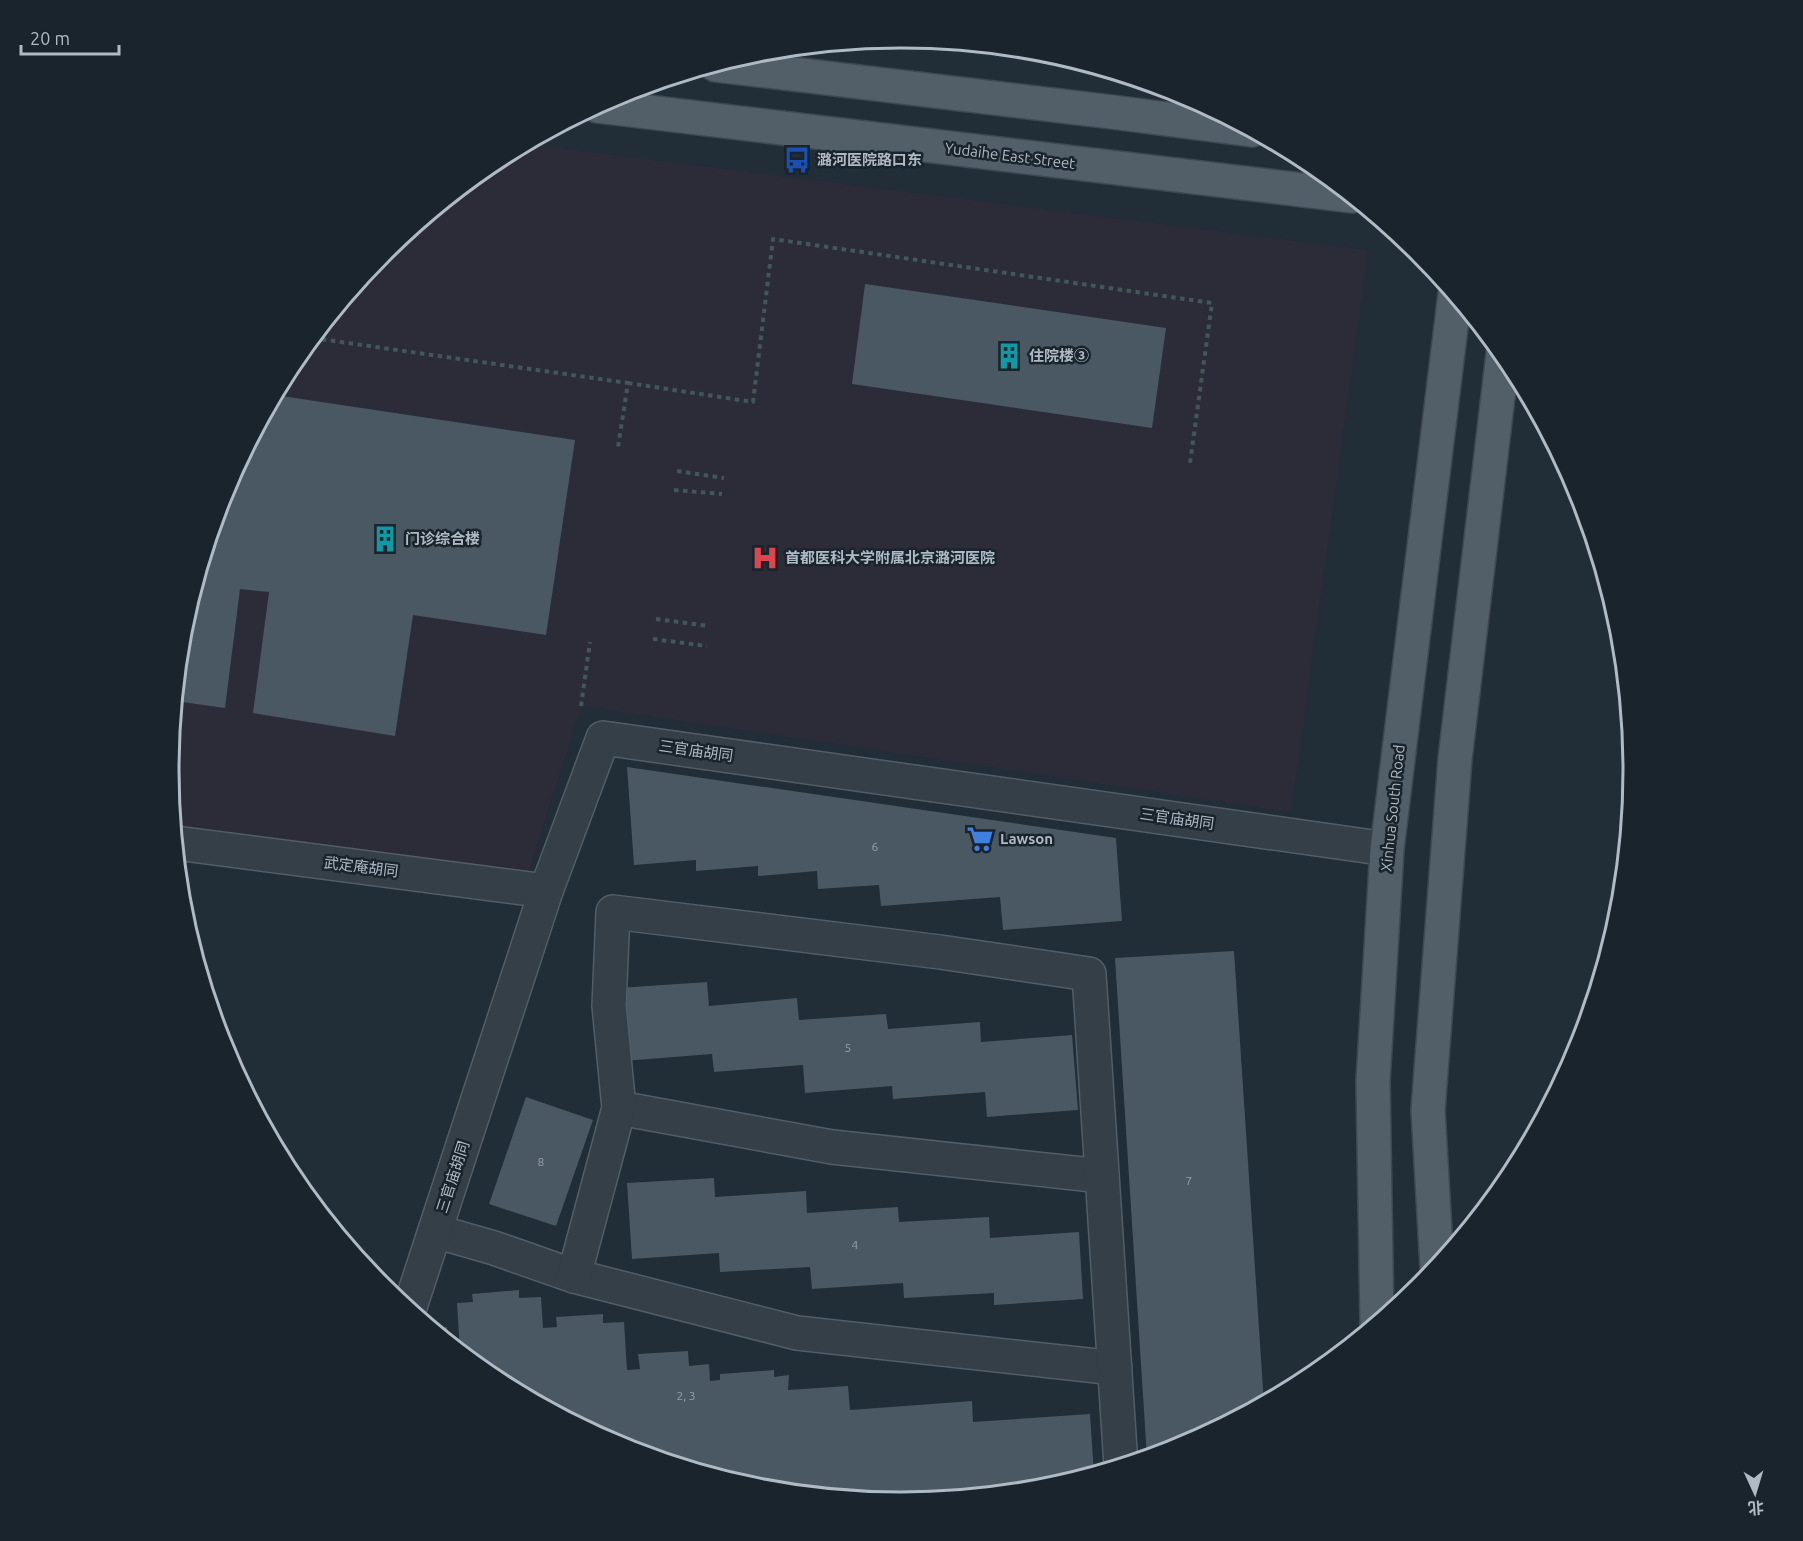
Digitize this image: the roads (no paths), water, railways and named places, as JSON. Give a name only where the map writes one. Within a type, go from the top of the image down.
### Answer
[{"type":"main road","points":[[740,67],[1229,127]]},
{"type":"main road","name":"Yudaihe East Street","points":[[614,108],[1337,194]]},
{"type":"main road","name":"Xinhua South Road","points":[[1377,1315],[1373,1081],[1388,849],[1454,305]]},
{"type":"main road","points":[[1436,1256],[1428,1110],[1455,759],[1501,368]]},
{"type":"street","name":"三官庙胡同","points":[[412,1301],[546,891],[603,738],[1388,849]]},
{"type":"street","name":"武定庵胡同","points":[[183,844],[546,891]]},
{"type":"street","points":[[574,1276],[619,1108],[609,1006],[613,912],[940,952],[1089,974],[1121,1459]]},
{"type":"street","points":[[619,1108],[832,1147],[1102,1176]]},
{"type":"street","points":[[435,1231],[494,1248],[574,1276],[797,1333],[1115,1368]]},
{"type":"place","name":"潞河医院路口东","points":[[797,160]]},
{"type":"place","name":"住院楼③","points":[[1009,356]]},
{"type":"place","name":"门诊综合楼","points":[[385,539]]},
{"type":"place","name":"首都医科大学附属北京潞河医院","points":[[765,558]]},
{"type":"place","name":"Lawson","points":[[980,839]]}]
